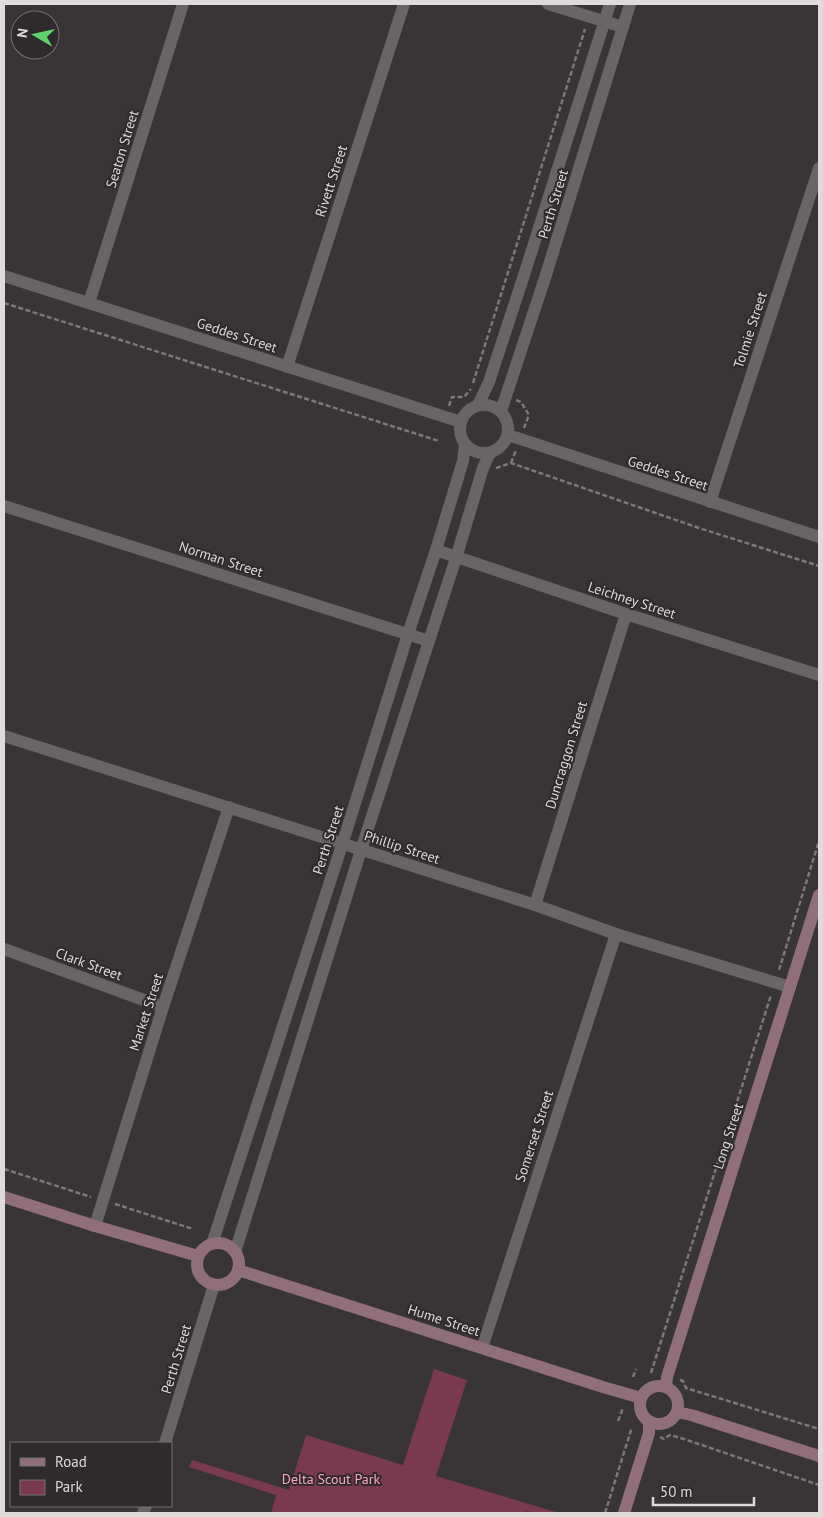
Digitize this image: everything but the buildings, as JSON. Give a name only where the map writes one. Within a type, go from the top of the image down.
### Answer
[{"type":"street","name":"Seaton Street","points":[[89,303],[183,4]]},
{"type":"street","name":"Rivett Street","points":[[287,367],[404,4]]},
{"type":"street","points":[[548,4],[623,27]]},
{"type":"street","name":"Perth Street","points":[[478,405],[489,382],[610,4]]},
{"type":"street","name":"Perth Street","points":[[501,411],[545,278],[630,4]]},
{"type":"street","name":"Tolmie Street","points":[[710,502],[819,168]]},
{"type":"street","points":[[525,272],[545,278]]},
{"type":"street","name":"Geddes Street","points":[[4,276],[461,422]]},
{"type":"street","points":[[478,405],[493,406],[501,411],[507,420],[508,435],[500,447],[490,452],[475,452],[465,444],[460,434],[461,422],[467,412],[478,405]]},
{"type":"street","name":"Geddes Street","points":[[508,435],[819,537]]},
{"type":"street","name":"Perth Street","points":[[212,1244],[436,550],[463,461],[465,444]]},
{"type":"street","points":[[235,1252],[361,850],[456,558],[483,468],[490,452]]},
{"type":"street","name":"Norman Street","points":[[4,506],[429,641]]},
{"type":"street","name":"Leichney Street","points":[[436,550],[626,614],[819,675]]},
{"type":"street","name":"Duncraggon Street","points":[[535,906],[626,614]]},
{"type":"street","name":"Phillip Street","points":[[4,736],[229,807],[616,934],[790,987]]},
{"type":"street","name":"Market Street","points":[[95,1226],[163,1007],[229,807]]},
{"type":"street","name":"Long Street","points":[[666,1387],[667,1377],[819,896]]},
{"type":"street","name":"Somerset Street","points":[[482,1348],[616,934]]},
{"type":"street","name":"Clark Street","points":[[4,949],[163,1007]]},
{"type":"street","points":[[4,1197],[198,1256]]},
{"type":"street","points":[[212,1244],[225,1244],[235,1252],[239,1261],[235,1276],[226,1283],[214,1285],[208,1283],[197,1268],[198,1256],[206,1246],[212,1244]]},
{"type":"street","name":"Hume Street","points":[[238,1270],[641,1398]]},
{"type":"street","name":"Perth Street","points":[[165,1442],[214,1285]]},
{"type":"street","points":[[654,1386],[666,1387],[675,1394],[678,1400],[677,1412],[668,1422],[662,1424],[649,1421],[642,1413],[641,1398],[649,1388],[654,1386]]},
{"type":"street","points":[[677,1412],[819,1456]]},
{"type":"street","points":[[624,1513],[649,1433],[649,1421]]},
{"type":"path","points":[[445,417],[452,397],[464,397],[471,388],[589,16]]},
{"type":"path","points":[[4,303],[439,441]]},
{"type":"path","points":[[483,468],[492,469],[511,463],[699,528],[819,566]]},
{"type":"path","points":[[651,1373],[819,841]]},
{"type":"path","points":[[4,1169],[193,1229]]},
{"type":"path","points":[[633,1377],[636,1369]]},
{"type":"path","points":[[678,1380],[683,1381],[686,1388],[819,1429]]},
{"type":"path","points":[[618,1421],[623,1408]]},
{"type":"path","points":[[606,1513],[632,1427]]},
{"type":"path","points":[[659,1437],[664,1439],[670,1435],[684,1439],[819,1485]]},
{"type":"green space","name":"Delta Scout Park","points":[[434,1369],[467,1380],[436,1476],[559,1513],[532,1513],[526,1511],[525,1513],[271,1513],[276,1495],[189,1467],[192,1460],[289,1490],[306,1435],[403,1465]]}]
